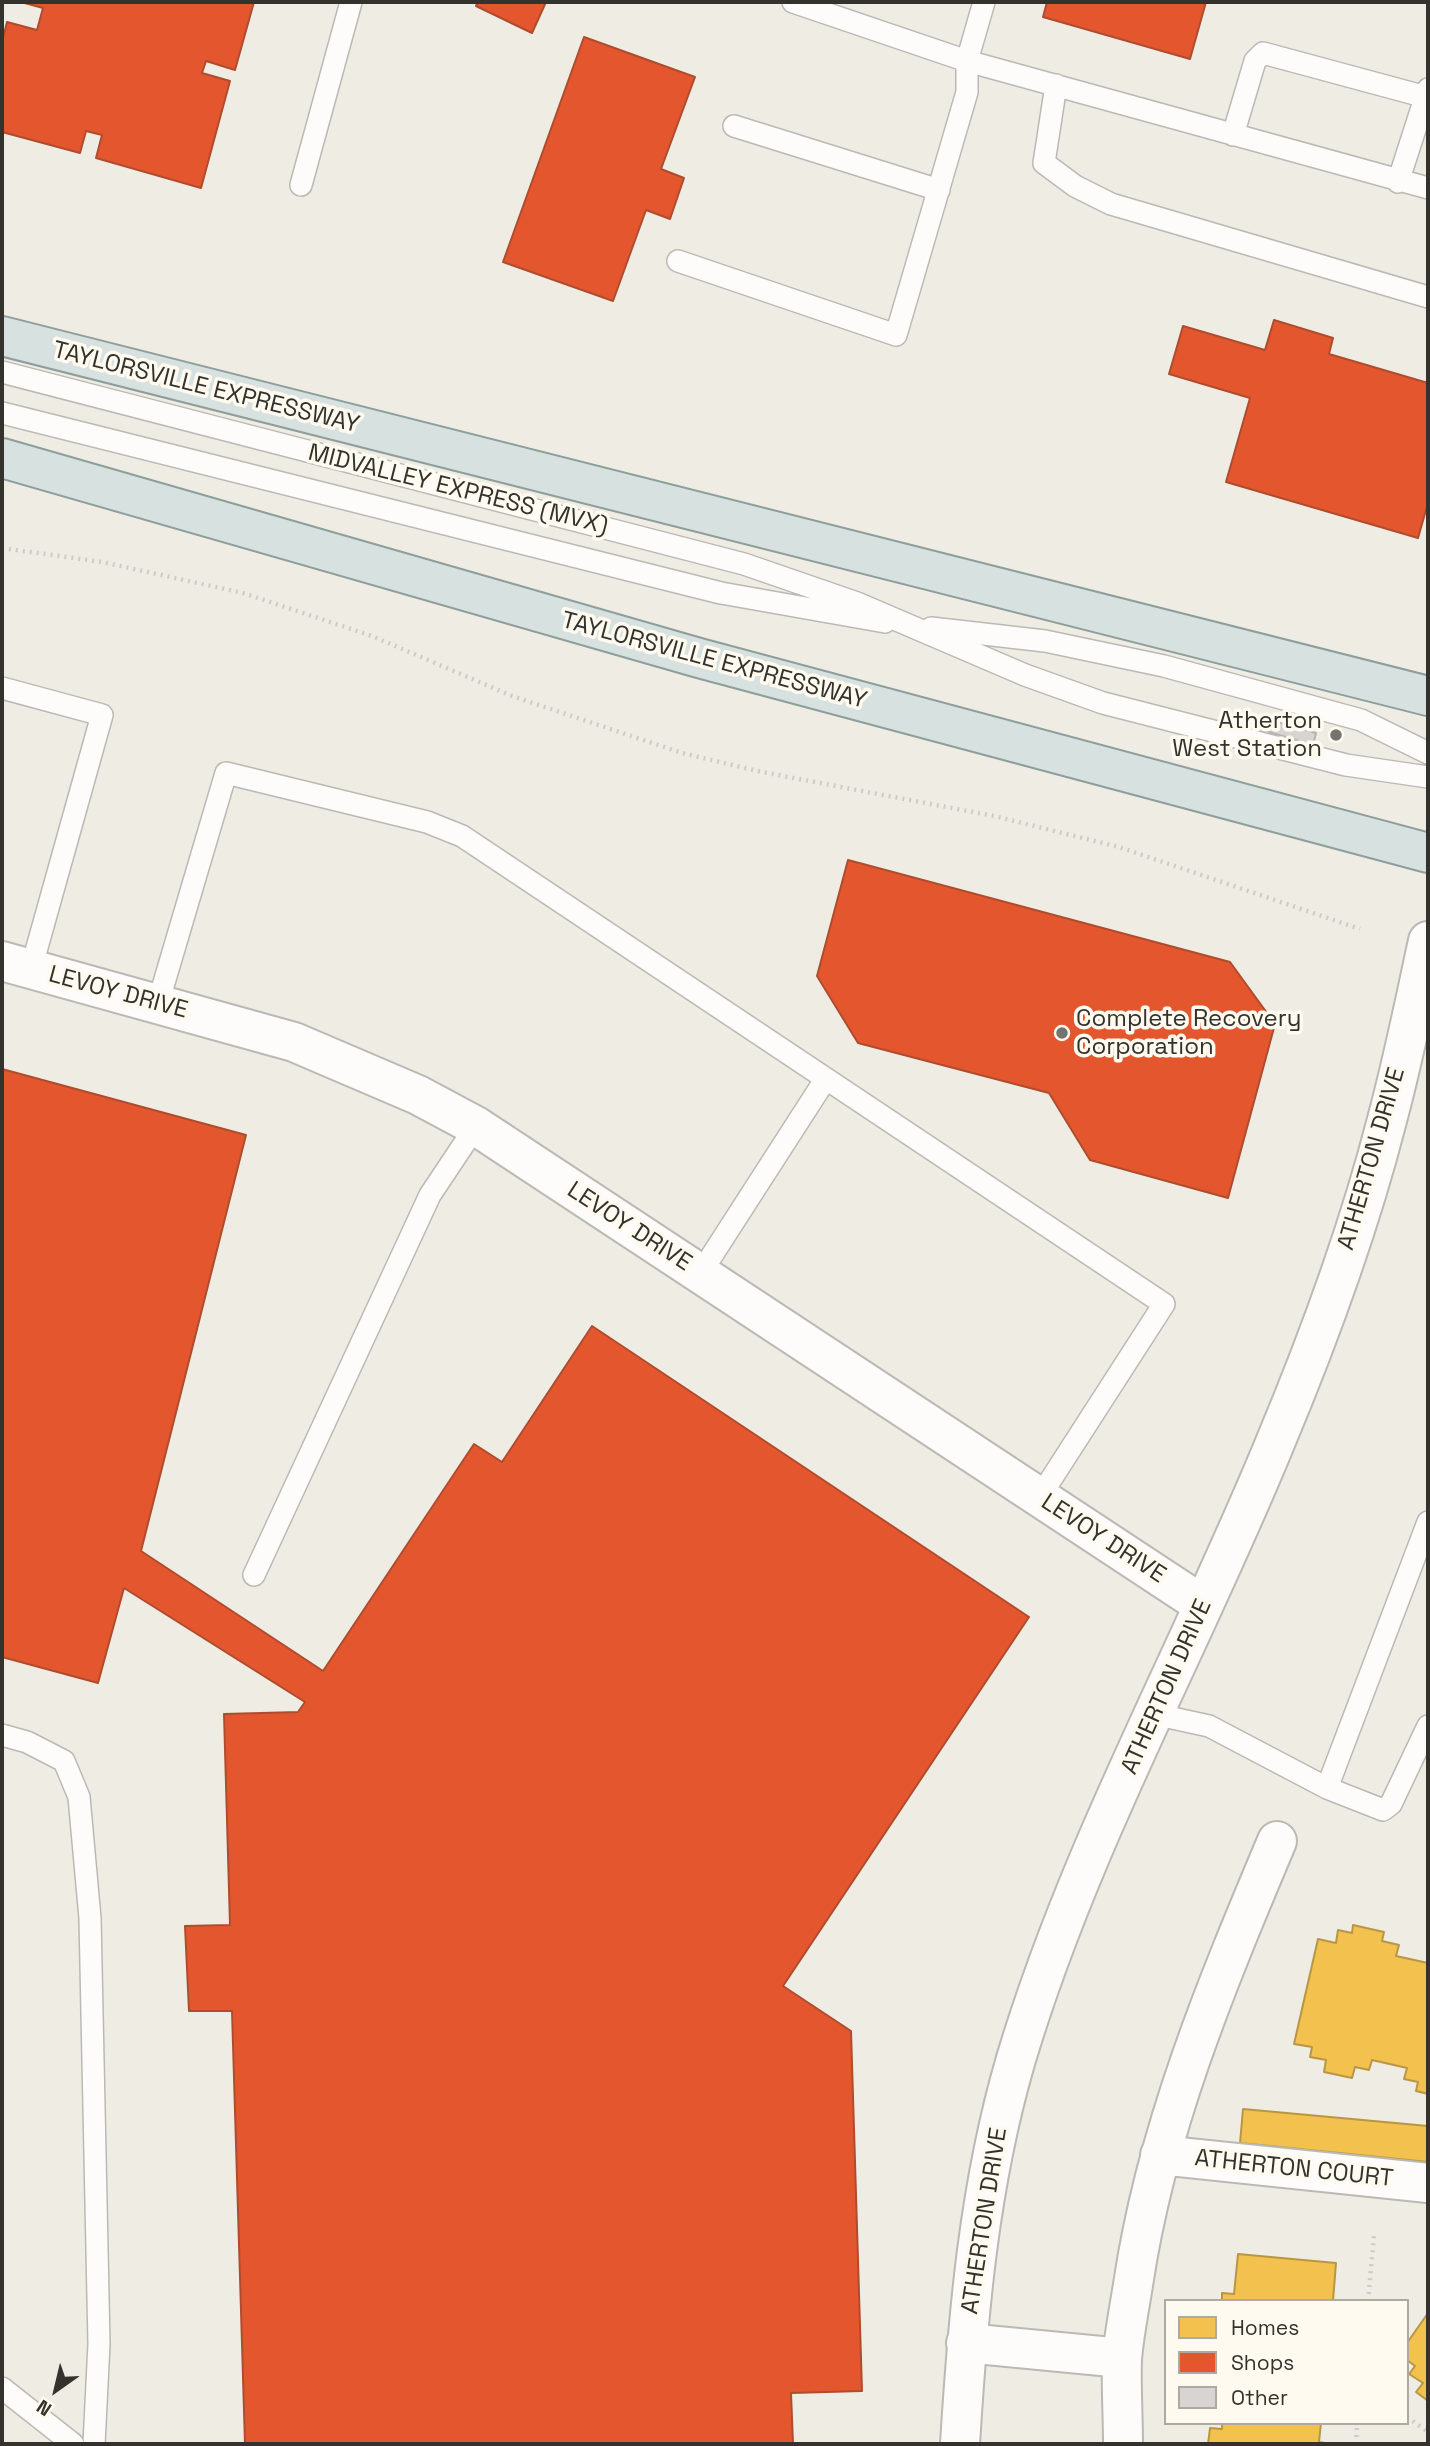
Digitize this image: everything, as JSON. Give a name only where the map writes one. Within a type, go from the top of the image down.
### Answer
[{"type":"main road","name":"TAYLORSVILLE EXPRESSWAY","points":[[2,337],[1428,695]]},
{"type":"main road","name":"TAYLORSVILLE EXPRESSWAY","points":[[2,458],[699,658],[1428,853]]},
{"type":"street","name":"ATHERTON DRIVE","points":[[960,2444],[966,2343],[976,2247],[991,2163],[1016,2060],[1049,1962],[1154,1714],[1276,1442],[1346,1254],[1387,1121],[1428,941]]},
{"type":"street","name":"LEVOY DRIVE","points":[[16,965],[294,1042],[418,1095],[476,1126],[1203,1605]]},
{"type":"street","points":[[1123,2444],[1122,2358],[1139,2244],[1160,2155],[1184,2073],[1212,1995],[1277,1841]]},
{"type":"street","name":"ATHERTON COURT","points":[[1160,2155],[1428,2183]]},
{"type":"street","points":[[966,2343],[1122,2358]]},
{"type":"lane","points":[[301,185],[351,2]]},
{"type":"lane","points":[[793,2],[967,61],[1398,182],[1428,188]]},
{"type":"lane","points":[[678,261],[896,335],[967,92],[967,61],[984,2]]},
{"type":"lane","points":[[1233,135],[1255,61],[1263,53],[1427,93],[1398,182]]},
{"type":"lane","points":[[1056,85],[1044,163],[1075,186],[1111,204],[1428,297]]},
{"type":"lane","points":[[734,126],[940,190]]},
{"type":"lane","name":"MIDVALLEY EXPRESS (MVX)","points":[[2,372],[744,564],[831,593],[1025,675],[1103,703],[1346,765],[1428,777]]},
{"type":"lane","name":"MIDVALLEY EXPRESS (MVX)","points":[[2,413],[721,593],[824,614],[1045,641],[1164,666],[1361,720],[1428,753]]},
{"type":"lane","points":[[2,688],[102,715],[16,965]]},
{"type":"lane","points":[[158,1003],[226,773],[426,822],[462,836],[1164,1304],[1039,1498]]},
{"type":"lane","points":[[699,1274],[825,1080]]},
{"type":"lane","points":[[254,1575],[430,1195],[476,1126]]},
{"type":"lane","points":[[1327,1788],[1428,1522]]},
{"type":"lane","points":[[1154,1714],[1209,1726],[1327,1788],[1383,1810],[1391,1804],[1428,1726]]},
{"type":"lane","points":[[2,1735],[27,1742],[64,1761],[79,1797],[90,1945],[99,2344],[94,2444]]},
{"type":"lane","points":[[2,2388],[73,2444]]},
{"type":"path","points":[[2,548],[114,564],[243,593],[372,636],[512,696],[670,749],[762,772],[994,816],[1119,847],[1360,929]]},
{"type":"path","points":[[1368,2299],[1374,2236]]},
{"type":"path","points":[[1409,2418],[1428,2432]]},
{"type":"path","points":[[1356,2444],[1357,2425]]},
{"type":"building: Homes","points":[[1353,1925],[1384,1932],[1382,1941],[1399,1945],[1396,1956],[1428,1963],[1428,2094],[1416,2091],[1418,2082],[1404,2079],[1407,2068],[1372,2060],[1369,2070],[1355,2067],[1352,2078],[1324,2072],[1326,2060],[1310,2057],[1312,2047],[1294,2044],[1318,1939],[1336,1943],[1338,1930],[1352,1933]]},
{"type":"building: Homes","points":[[1243,2109],[1428,2126],[1428,2162],[1240,2143]]},
{"type":"building: Homes","points":[[1238,2254],[1336,2263],[1333,2299],[1222,2299],[1222,2293],[1234,2294]]},
{"type":"building: Homes","points":[[1428,2313],[1428,2401],[1416,2392],[1423,2383],[1409,2374],[1415,2366],[1409,2362],[1409,2340]]},
{"type":"building: Homes","points":[[1222,2425],[1321,2425],[1319,2442],[1331,2444],[1208,2444],[1210,2428],[1222,2429]]},
{"type":"building: Shops","points":[[21,2],[254,2],[235,70],[206,61],[202,73],[230,81],[201,188],[96,158],[102,135],[86,131],[80,153],[2,132],[2,42],[7,22],[37,30],[43,8]]},
{"type":"building: Shops","points":[[478,2],[546,2],[532,33],[476,6]]},
{"type":"building: Shops","points":[[1047,2],[1206,2],[1190,59],[1043,17]]},
{"type":"building: Shops","points":[[584,37],[695,77],[661,169],[684,178],[670,219],[646,210],[613,301],[503,262]]},
{"type":"building: Shops","points":[[1274,320],[1333,338],[1329,354],[1428,383],[1428,503],[1418,538],[1226,482],[1250,398],[1169,374],[1183,326],[1265,350]]},
{"type":"building: Shops","name":"Complete Recovery Corporation","points":[[848,860],[1230,962],[1275,1024],[1228,1198],[1090,1160],[1049,1093],[858,1043],[817,976]]},
{"type":"building: Shops","points":[[2,1069],[246,1135],[141,1551],[323,1671],[474,1444],[502,1462],[592,1326],[1029,1617],[783,1986],[851,2031],[862,2391],[791,2393],[793,2444],[245,2444],[232,2011],[189,2011],[185,1926],[230,1925],[224,1714],[298,1712],[305,1702],[124,1588],[98,1683],[2,1657]]},
{"type":"building: Other","points":[[1238,711],[1316,733],[1313,745],[1235,722]]},
{"type":"place","name":"Atherton West Station","points":[[1336,735]]},
{"type":"place","name":"Complete Recovery Corporation","points":[[1062,1033]]}]
